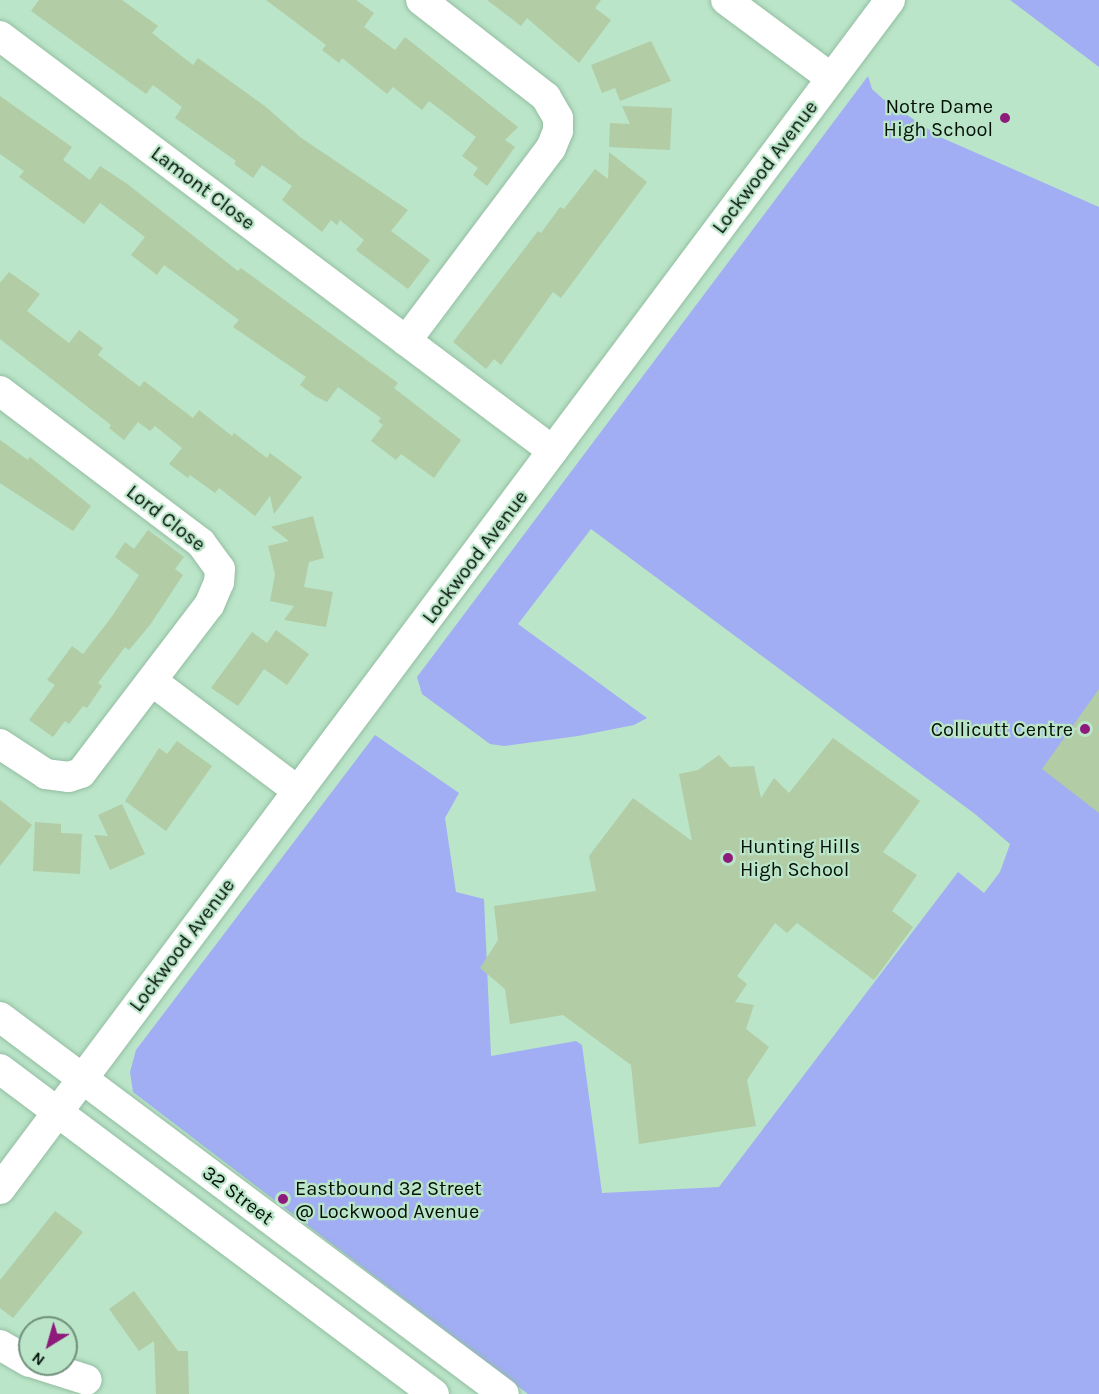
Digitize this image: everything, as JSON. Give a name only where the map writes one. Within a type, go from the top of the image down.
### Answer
[{"type":"street","points":[[406,341],[551,148],[558,131],[558,118],[546,97],[421,0]]},
{"type":"street","points":[[726,0],[831,78]]},
{"type":"street","name":"Lockwood Avenue","points":[[0,1189],[890,0]]},
{"type":"street","name":"Lamont Close","points":[[0,36],[553,451]]},
{"type":"street","name":"Lord Close","points":[[0,391],[214,556],[220,568],[216,593],[81,773],[69,777],[45,774],[0,744]]},
{"type":"street","points":[[152,681],[298,791]]},
{"type":"street","name":"32 Street","points":[[0,1017],[504,1394]]},
{"type":"street","points":[[0,1070],[434,1394]]},
{"type":"street","points":[[0,1345],[18,1355]]},
{"type":"street","points":[[74,1376],[87,1380]]},
{"type":"shaded area","points":[[1010,0],[1099,0],[1099,67]]},
{"type":"shaded area","points":[[868,76],[872,89],[883,99],[940,137],[1099,207],[1099,1394],[528,1394],[133,1092],[130,1072],[136,1050],[375,735],[459,793],[445,818],[456,892],[484,899],[491,1056],[576,1041],[582,1045],[602,1193],[719,1187],[958,872],[984,893],[1000,872],[1010,844],[975,814],[591,529],[518,624],[647,718],[634,725],[578,736],[504,746],[490,744],[422,694],[417,677]]},
{"type":"building","points":[[39,0],[122,0],[158,26],[152,33],[193,65],[198,58],[266,107],[300,137],[408,210],[391,231],[430,260],[408,289],[356,250],[364,240],[340,220],[337,225],[331,220],[322,232],[282,200],[292,186],[262,165],[253,178],[234,164],[236,161],[175,118],[182,107],[153,85],[146,94],[31,11]]},
{"type":"building","points":[[266,0],[356,0],[374,13],[364,27],[395,50],[405,37],[518,127],[505,140],[515,147],[487,186],[473,175],[478,168],[462,156],[476,137],[429,101],[422,110],[393,87],[387,94],[342,58],[339,63],[322,50],[326,45]]},
{"type":"building","points":[[487,0],[601,0],[595,8],[611,20],[579,63],[527,18],[521,26]]},
{"type":"building","points":[[651,41],[671,81],[620,101],[615,88],[602,93],[591,65]]},
{"type":"building","points":[[0,96],[72,147],[63,160],[90,180],[100,166],[126,183],[238,271],[241,268],[398,383],[394,388],[461,440],[434,478],[401,454],[396,460],[371,441],[383,425],[378,421],[381,418],[338,387],[327,402],[315,396],[300,385],[306,377],[233,327],[239,320],[164,265],[157,275],[131,255],[145,237],[100,203],[84,224],[19,177],[24,171],[0,154]]},
{"type":"building","points":[[622,106],[672,108],[670,150],[609,147],[610,123],[630,124]]},
{"type":"building","points":[[609,152],[647,182],[561,298],[553,292],[501,365],[494,359],[486,369],[453,342],[538,231],[541,233],[560,207],[564,209],[595,169],[608,179]]},
{"type":"building","points":[[9,272],[40,294],[27,311],[69,343],[79,330],[103,348],[98,355],[140,387],[144,381],[193,418],[199,410],[232,436],[234,433],[267,458],[270,453],[302,477],[274,514],[270,496],[255,516],[219,488],[215,493],[190,475],[188,478],[169,464],[182,448],[155,426],[150,431],[138,422],[124,440],[109,428],[111,425],[0,339],[0,283]]},
{"type":"building","points":[[0,440],[28,460],[30,457],[91,506],[73,531],[0,483]]},
{"type":"building","points":[[313,516],[324,558],[309,562],[304,587],[333,592],[326,627],[284,620],[294,606],[270,601],[275,574],[268,546],[289,541],[271,527]]},
{"type":"building","points":[[148,530],[184,557],[175,569],[183,575],[150,625],[129,650],[125,647],[98,683],[102,686],[87,708],[83,706],[69,724],[65,721],[53,737],[29,720],[55,685],[47,680],[72,646],[83,654],[113,615],[139,575],[115,557],[125,542],[134,549]]},
{"type":"building","points":[[276,630],[309,654],[287,685],[264,669],[238,706],[211,688],[252,632],[267,643]]},
{"type":"building","name":"Collicutt Centre","points":[[1099,689],[1099,813],[1042,769]]},
{"type":"building","points":[[833,738],[920,801],[883,852],[917,875],[892,911],[913,927],[874,980],[797,923],[787,933],[775,923],[737,976],[747,984],[735,1002],[754,1005],[746,1029],[769,1047],[747,1080],[756,1126],[639,1144],[631,1065],[563,1015],[510,1024],[505,989],[480,968],[498,940],[494,906],[596,891],[589,856],[633,798],[692,841],[679,774],[698,770],[719,755],[730,767],[754,766],[761,798],[774,778],[789,793]]},
{"type":"building","points":[[177,741],[212,766],[166,831],[125,801],[159,748],[167,754]]},
{"type":"building","points":[[0,800],[32,825],[0,866]]},
{"type":"building","points":[[122,804],[145,854],[110,870],[94,835],[108,836],[98,815]]},
{"type":"building","points":[[35,822],[61,824],[61,833],[82,834],[80,874],[33,871]]},
{"type":"building","points":[[55,1211],[83,1232],[13,1318],[0,1308],[0,1280]]},
{"type":"building","points":[[134,1291],[178,1351],[188,1351],[189,1394],[156,1394],[154,1341],[139,1351],[109,1309]]},
{"type":"place","name":"Notre Dame High School","points":[[1005,118]]},
{"type":"place","name":"Collicutt Centre","points":[[1085,729]]},
{"type":"place","name":"Hunting Hills High School","points":[[728,858]]},
{"type":"place","name":"Eastbound 32 Street @ Lockwood Avenue","points":[[283,1199]]}]
